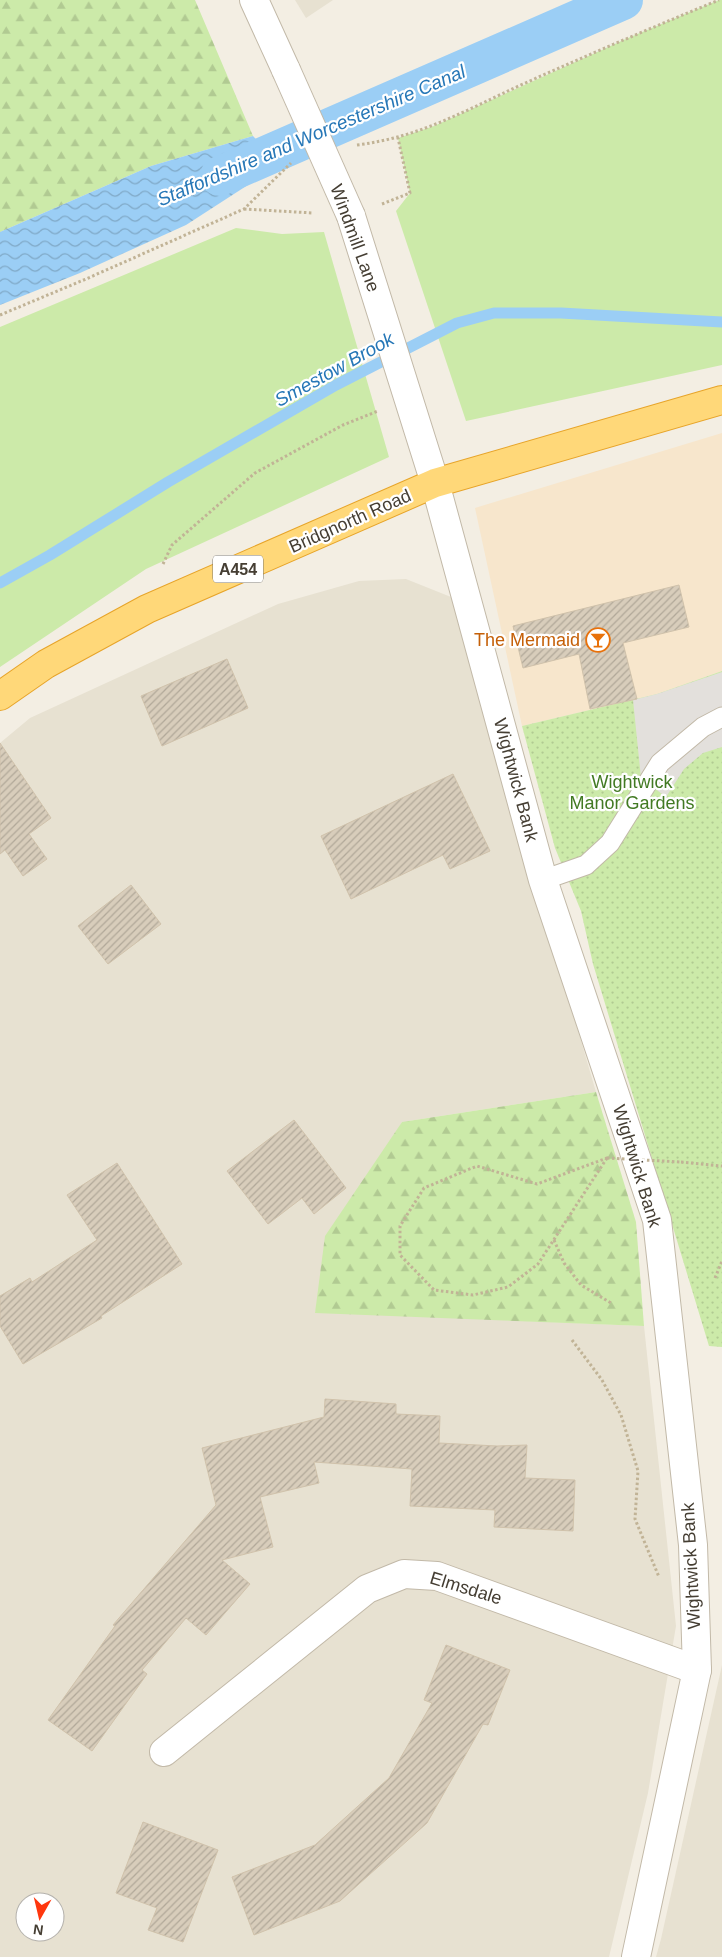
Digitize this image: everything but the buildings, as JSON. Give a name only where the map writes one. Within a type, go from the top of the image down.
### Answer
[{"type":"highway","name":"Bridgnorth Road","points":[[0,696],[46,664],[138,613],[435,483],[722,400]]},
{"type":"street","name":"Windmill Lane","points":[[254,0],[351,216],[435,483]]},
{"type":"street","name":"Wightwick Bank","points":[[435,483],[543,880],[657,1220],[693,1545],[697,1670],[636,1957]]},
{"type":"street","name":"Elmsdale","points":[[164,1752],[367,1589],[404,1574],[437,1576],[697,1670]]},
{"type":"lane","points":[[543,880],[586,865],[610,843],[660,763],[703,727],[722,717]]},
{"type":"path","points":[[244,209],[351,216],[410,193],[398,138]]},
{"type":"path","points":[[138,613],[172,545],[255,473],[406,392]]},
{"type":"path","points":[[607,1158],[538,1264],[508,1287],[473,1295],[434,1290],[400,1255],[400,1226],[424,1188],[477,1166],[537,1184],[607,1158],[722,1166]]},
{"type":"path","points":[[554,1239],[564,1263],[581,1285],[611,1303]]},
{"type":"path","points":[[715,1278],[722,1261]]},
{"type":"path","points":[[572,1340],[602,1380],[621,1415],[638,1471],[635,1519],[659,1578]]},
{"type":"shaded area","points":[[295,0],[333,0],[306,18]]},
{"type":"shaded area","points":[[722,433],[722,671],[657,694],[522,726],[475,508]]},
{"type":"shaded area","points":[[406,579],[451,597],[596,1092],[402,1122],[315,1312],[644,1326],[676,1626],[648,1793],[609,1957],[0,1957],[0,743],[30,718],[278,604],[359,581]]},
{"type":"shaded area","points":[[722,672],[722,747],[703,753],[684,769],[666,797],[641,778],[633,700]]},
{"type":"shaded area","points":[[722,1665],[722,1957],[656,1957],[661,1939]]},
{"type":"green space","points":[[0,0],[195,0],[253,136],[151,166],[0,232]]},
{"type":"green space","points":[[722,0],[722,365],[466,421],[396,211],[410,193],[398,138],[434,126],[628,38]]},
{"type":"green space","points":[[236,228],[282,234],[324,232],[389,457],[146,569],[0,667],[0,327]]},
{"type":"green space","name":"Wightwick Manor Gardens","points":[[722,671],[722,1347],[709,1346],[593,964],[581,911],[555,848],[522,726],[657,694]]},
{"type":"green space","points":[[596,1092],[636,1222],[644,1326],[315,1313],[325,1236],[402,1122]]},
{"type":"water","points":[[253,136],[279,165],[186,225],[80,273],[0,305],[0,232],[151,166]]},
{"type":"waterway","name":"Staffordshire and Worcestershire Canal","points":[[220,176],[623,0]]},
{"type":"waterway","name":"Smestow Brook","points":[[0,583],[50,555],[168,482],[336,385],[457,323],[494,313],[561,313],[722,322]]},
{"type":"place","name":"The Mermaid","points":[[598,640]]}]
